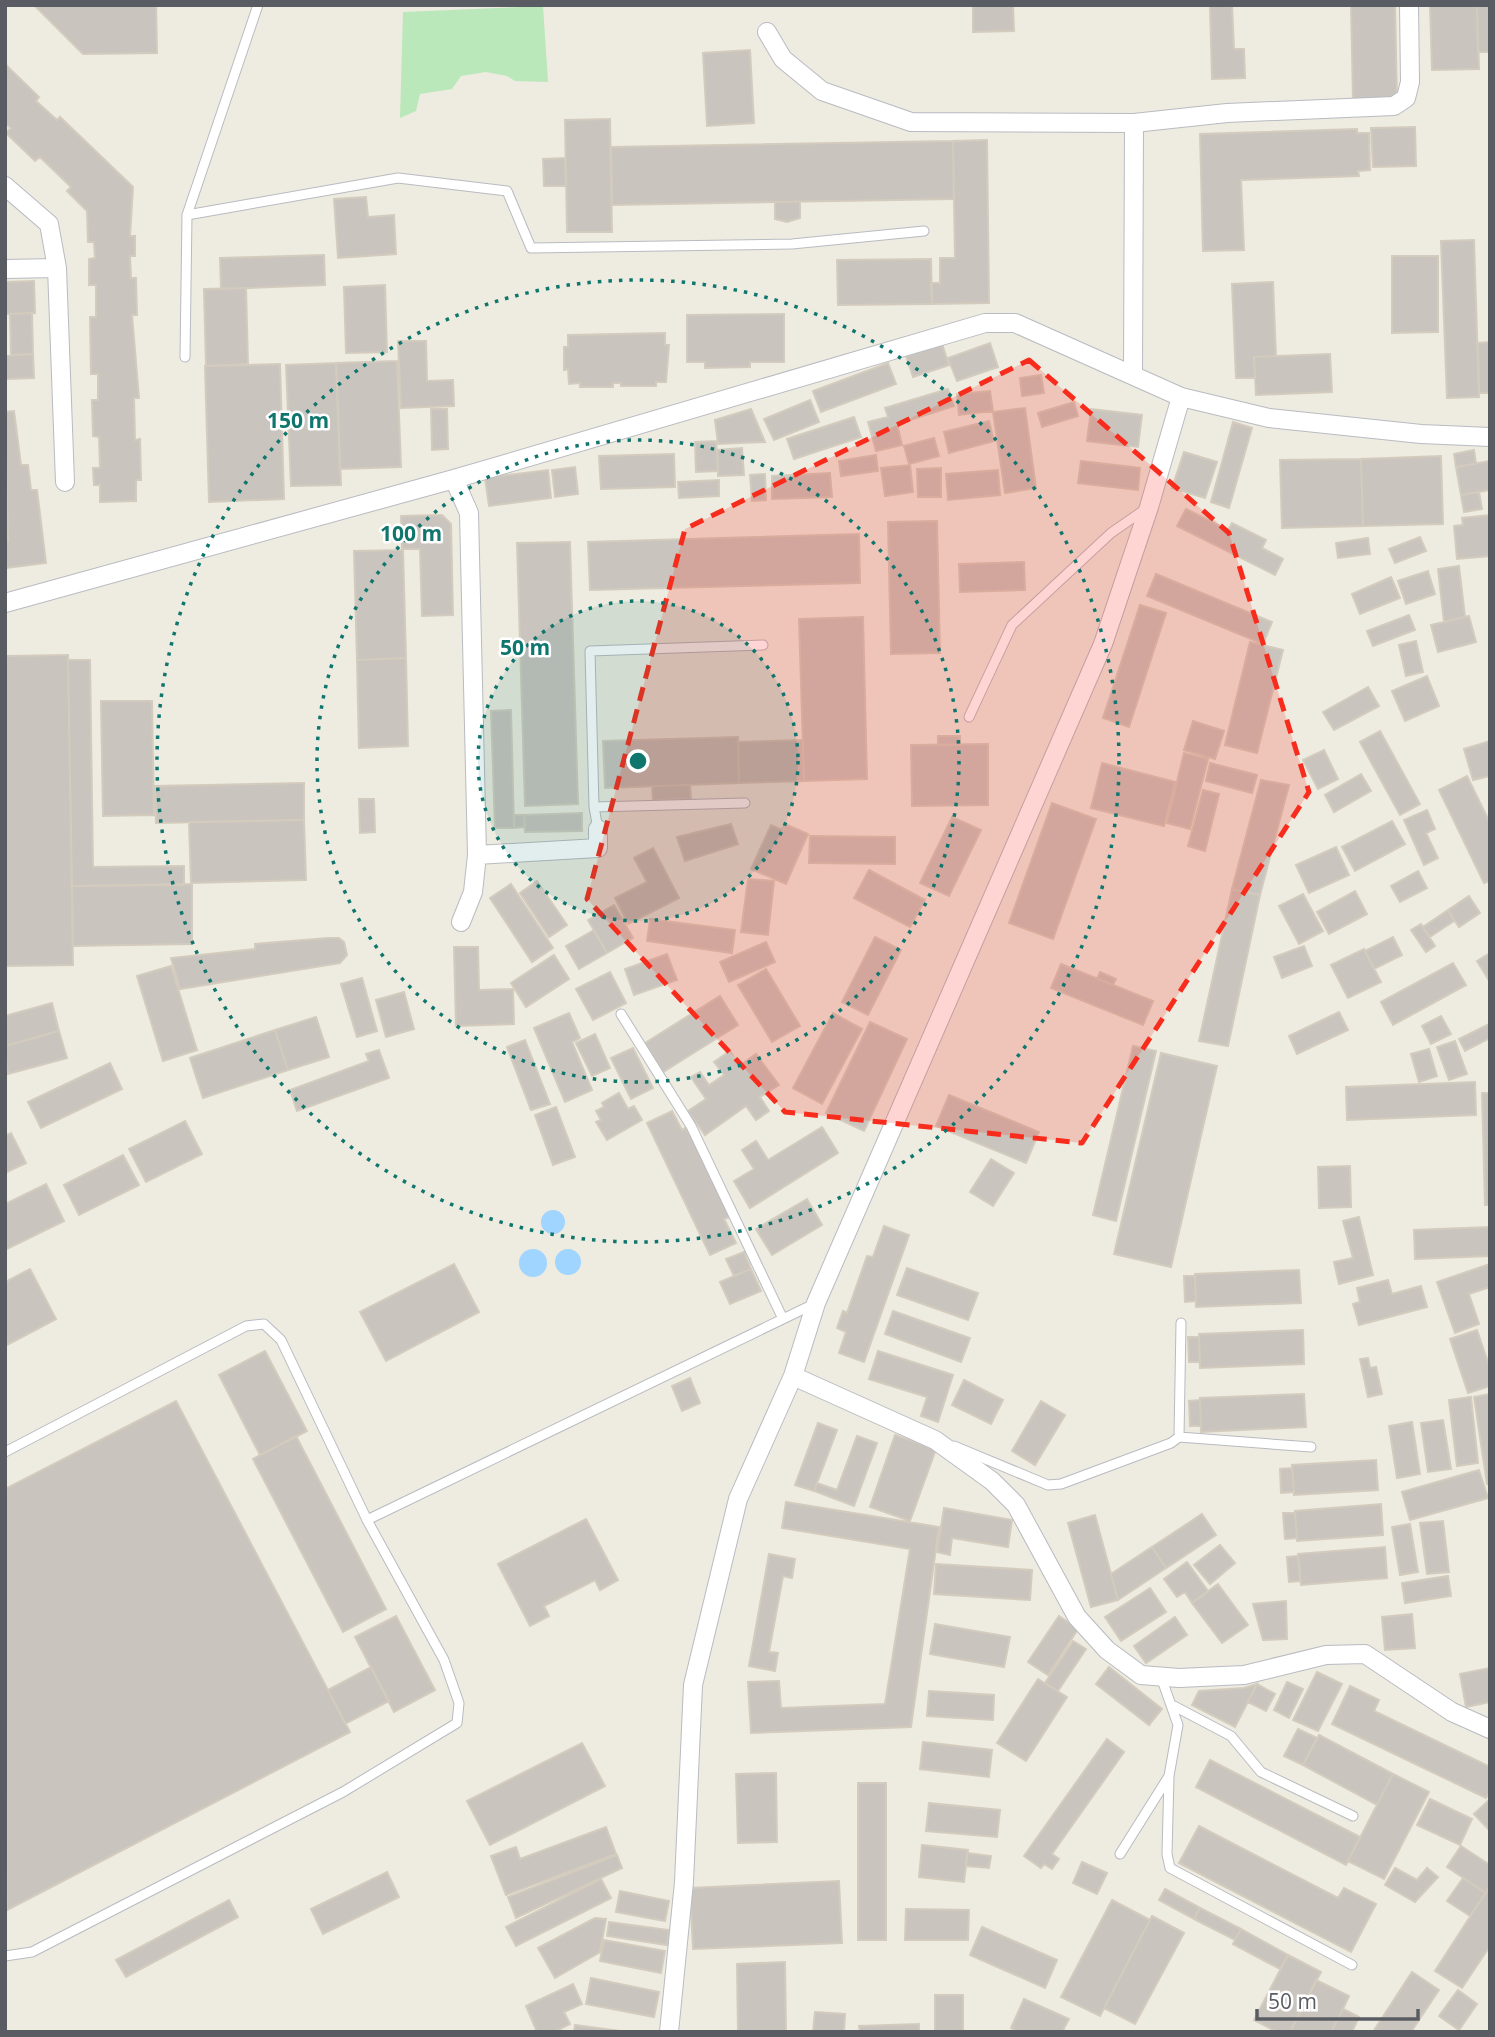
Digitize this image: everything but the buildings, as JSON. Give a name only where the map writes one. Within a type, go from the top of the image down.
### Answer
[{"type":"street","points":[[767,32],[783,59],[822,91],[911,122],[1134,123],[1227,113],[1394,106],[1406,97],[1410,82],[1409,5]]},
{"type":"street","points":[[1133,374],[1134,123]]},
{"type":"street","points":[[5,186],[49,224],[57,268],[65,482]]},
{"type":"street","points":[[5,269],[57,268]]},
{"type":"street","points":[[5,603],[454,479],[985,323],[1015,323],[1078,354],[1133,374],[1181,397],[1269,418],[1421,434],[1490,437]]},
{"type":"street","points":[[668,2032],[684,1882],[693,1685],[738,1499],[793,1376],[816,1303],[1103,644],[1149,507],[1181,397]]},
{"type":"street","points":[[454,479],[469,513],[477,855],[473,891],[461,922]]},
{"type":"street","points":[[477,855],[598,848],[598,829]]},
{"type":"street","points":[[793,1376],[935,1440],[992,1481],[1016,1505],[1077,1617],[1107,1650],[1141,1675],[1244,1675],[1326,1655],[1365,1654],[1452,1712],[1490,1729]]},
{"type":"lane","points":[[184,357],[187,215],[258,5]]},
{"type":"lane","points":[[187,215],[398,178],[507,191],[531,248],[792,244],[924,231]]},
{"type":"lane","points":[[969,717],[1012,625],[1111,533],[1149,507]]},
{"type":"lane","points":[[598,829],[594,807],[590,650],[763,645]]},
{"type":"lane","points":[[594,807],[745,803]]},
{"type":"lane","points":[[621,1014],[691,1126],[783,1319]]},
{"type":"lane","points":[[367,1520],[816,1303]]},
{"type":"lane","points":[[1179,1437],[1181,1323]]},
{"type":"lane","points":[[5,1452],[246,1326],[264,1324],[281,1340],[367,1520],[444,1660],[459,1703],[457,1723],[343,1792],[32,1952],[5,1956]]},
{"type":"lane","points":[[935,1440],[1048,1485],[1061,1485],[1171,1443],[1179,1437],[1311,1447]]},
{"type":"lane","points":[[1161,1676],[1174,1706],[1178,1725],[1169,1776],[1167,1854],[1170,1868],[1352,1965]]},
{"type":"lane","points":[[1174,1706],[1231,1736],[1261,1772],[1353,1816]]},
{"type":"lane","points":[[1120,1854],[1169,1776]]},
{"type":"highlighted area","points":[[1029,360],[1229,533],[1309,792],[1082,1143],[785,1112],[587,899],[685,529]]},
{"type":"green space","points":[[543,6],[548,82],[515,81],[507,76],[486,72],[461,76],[452,89],[420,94],[416,111],[400,118],[403,12]]},
{"type":"water","points":[[553,1210],[562,1213],[565,1222],[562,1231],[553,1234],[544,1231],[541,1222],[544,1213]]},
{"type":"water","points":[[533,1249],[543,1253],[547,1263],[543,1273],[533,1277],[523,1273],[519,1263],[523,1253]]},
{"type":"water","points":[[568,1249],[577,1253],[581,1262],[577,1271],[568,1275],[559,1271],[555,1262],[559,1253]]}]
